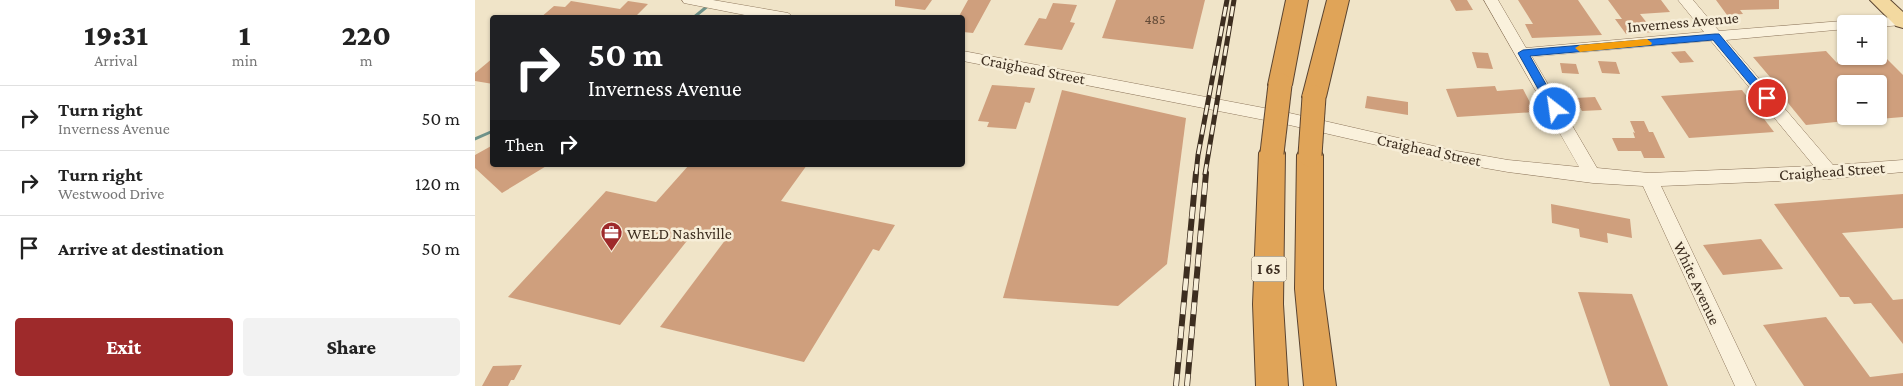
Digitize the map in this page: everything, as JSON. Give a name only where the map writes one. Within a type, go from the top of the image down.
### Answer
[{"type":"highway","name":"I 65","points":[[1272,386],[1268,304],[1272,153],[1280,85],[1297,0]]},
{"type":"highway","name":"I 65","points":[[1320,386],[1309,289],[1310,156],[1314,97],[1338,0]]},
{"type":"main road","points":[[1879,0],[1902,21]]},
{"type":"street","points":[[689,0],[772,15]]},
{"type":"street","points":[[1491,0],[1593,176]]},
{"type":"street","points":[[1685,0],[1829,172]]},
{"type":"street","points":[[1887,22],[1902,21]]},
{"type":"street","name":"Inverness Avenue","points":[[1523,53],[1837,25]]},
{"type":"street","name":"Craighead Street","points":[[965,56],[1285,118],[1451,156],[1508,166],[1593,176],[1649,180],[1829,172],[1903,166]]},
{"type":"street","name":"White Avenue","points":[[1649,180],[1746,386]]},
{"type":"building","points":[[895,0],[932,0],[925,10],[895,6]]},
{"type":"building","points":[[968,0],[991,0],[973,33],[965,32],[965,15],[960,15]]},
{"type":"building","points":[[1116,0],[1205,0],[1193,49],[1102,38]]},
{"type":"building","points":[[1450,0],[1467,0],[1473,10],[1456,11]]},
{"type":"building","points":[[1518,0],[1578,0],[1602,35],[1532,38],[1525,24],[1533,24]]},
{"type":"building","points":[[1608,0],[1661,0],[1670,12],[1640,14],[1654,32],[1626,34],[1615,19],[1622,19]]},
{"type":"building","points":[[1716,0],[1779,0],[1779,9],[1740,10],[1743,14],[1727,15]]},
{"type":"building","points":[[571,1],[620,9],[628,1],[648,4],[637,15],[544,15],[554,6],[565,7]]},
{"type":"building","points":[[1053,3],[1077,5],[1070,22],[1075,23],[1062,50],[1024,45],[1039,18],[1046,19]]},
{"type":"building","points":[[1685,51],[1694,62],[1680,63],[1671,52]]},
{"type":"building","points":[[1826,51],[1837,65],[1887,65],[1887,59],[1903,75],[1903,117],[1887,118],[1887,75],[1837,75],[1837,122],[1806,125],[1784,98],[1788,98],[1753,57]]},
{"type":"building","points":[[1472,52],[1488,53],[1493,69],[1477,68]]},
{"type":"building","points":[[490,60],[490,84],[475,81],[475,73]]},
{"type":"building","points":[[1598,61],[1616,62],[1620,74],[1602,73]]},
{"type":"building","points":[[1560,63],[1576,64],[1579,74],[1562,73]]},
{"type":"building","points":[[992,85],[1035,88],[1030,103],[1025,102],[1016,129],[987,127],[989,122],[978,121]]},
{"type":"building","points":[[1495,86],[1497,91],[1523,89],[1535,112],[1457,117],[1446,89]]},
{"type":"building","points":[[1062,90],[1186,118],[1167,264],[1118,306],[1003,298]]},
{"type":"building","points":[[1742,90],[1774,132],[1689,138],[1661,96]]},
{"type":"building","points":[[1367,96],[1408,102],[1408,115],[1365,108]]},
{"type":"building","points":[[1595,97],[1602,110],[1582,111],[1575,98]]},
{"type":"building","points":[[1630,121],[1644,121],[1649,132],[1653,132],[1665,158],[1644,158],[1641,151],[1618,151],[1612,138],[1635,138]]},
{"type":"building","points":[[490,147],[490,167],[545,167],[502,193],[475,168],[475,155]]},
{"type":"building","points":[[687,167],[806,167],[781,201],[895,225],[879,251],[873,249],[804,362],[660,327],[726,239],[694,232],[620,325],[508,297],[606,191],[656,202]]},
{"type":"building","points":[[1903,194],[1903,228],[1842,233],[1893,300],[1903,299],[1903,344],[1871,303],[1854,304],[1849,297],[1840,297],[1774,204]]},
{"type":"building","points":[[1551,204],[1630,219],[1632,238],[1607,233],[1608,243],[1580,237],[1579,229],[1552,223]]},
{"type":"building","points":[[1761,239],[1783,269],[1723,275],[1703,245]]},
{"type":"building","points":[[1578,292],[1632,294],[1668,386],[1610,386]]},
{"type":"building","points":[[1826,317],[1870,377],[1903,373],[1903,386],[1804,386],[1763,325]]},
{"type":"building","points":[[522,365],[514,380],[511,380],[508,386],[482,386],[493,366]]},
{"type":"waterway","points":[[697,15],[715,0]]},
{"type":"waterway","points":[[475,139],[490,132]]},
{"type":"railway","points":[[1196,174],[1227,0]]},
{"type":"railway","points":[[1205,174],[1234,0]]},
{"type":"railway","points":[[1176,386],[1196,173]]},
{"type":"railway","points":[[1187,386],[1206,173]]},
{"type":"slow traffic","points":[[1580,48],[1647,43]]},
{"type":"place","name":"WELD Nashville","points":[[611,252]]},
{"type":"route","points":[[1555,109],[1523,53],[1715,37],[1767,98]]}]
